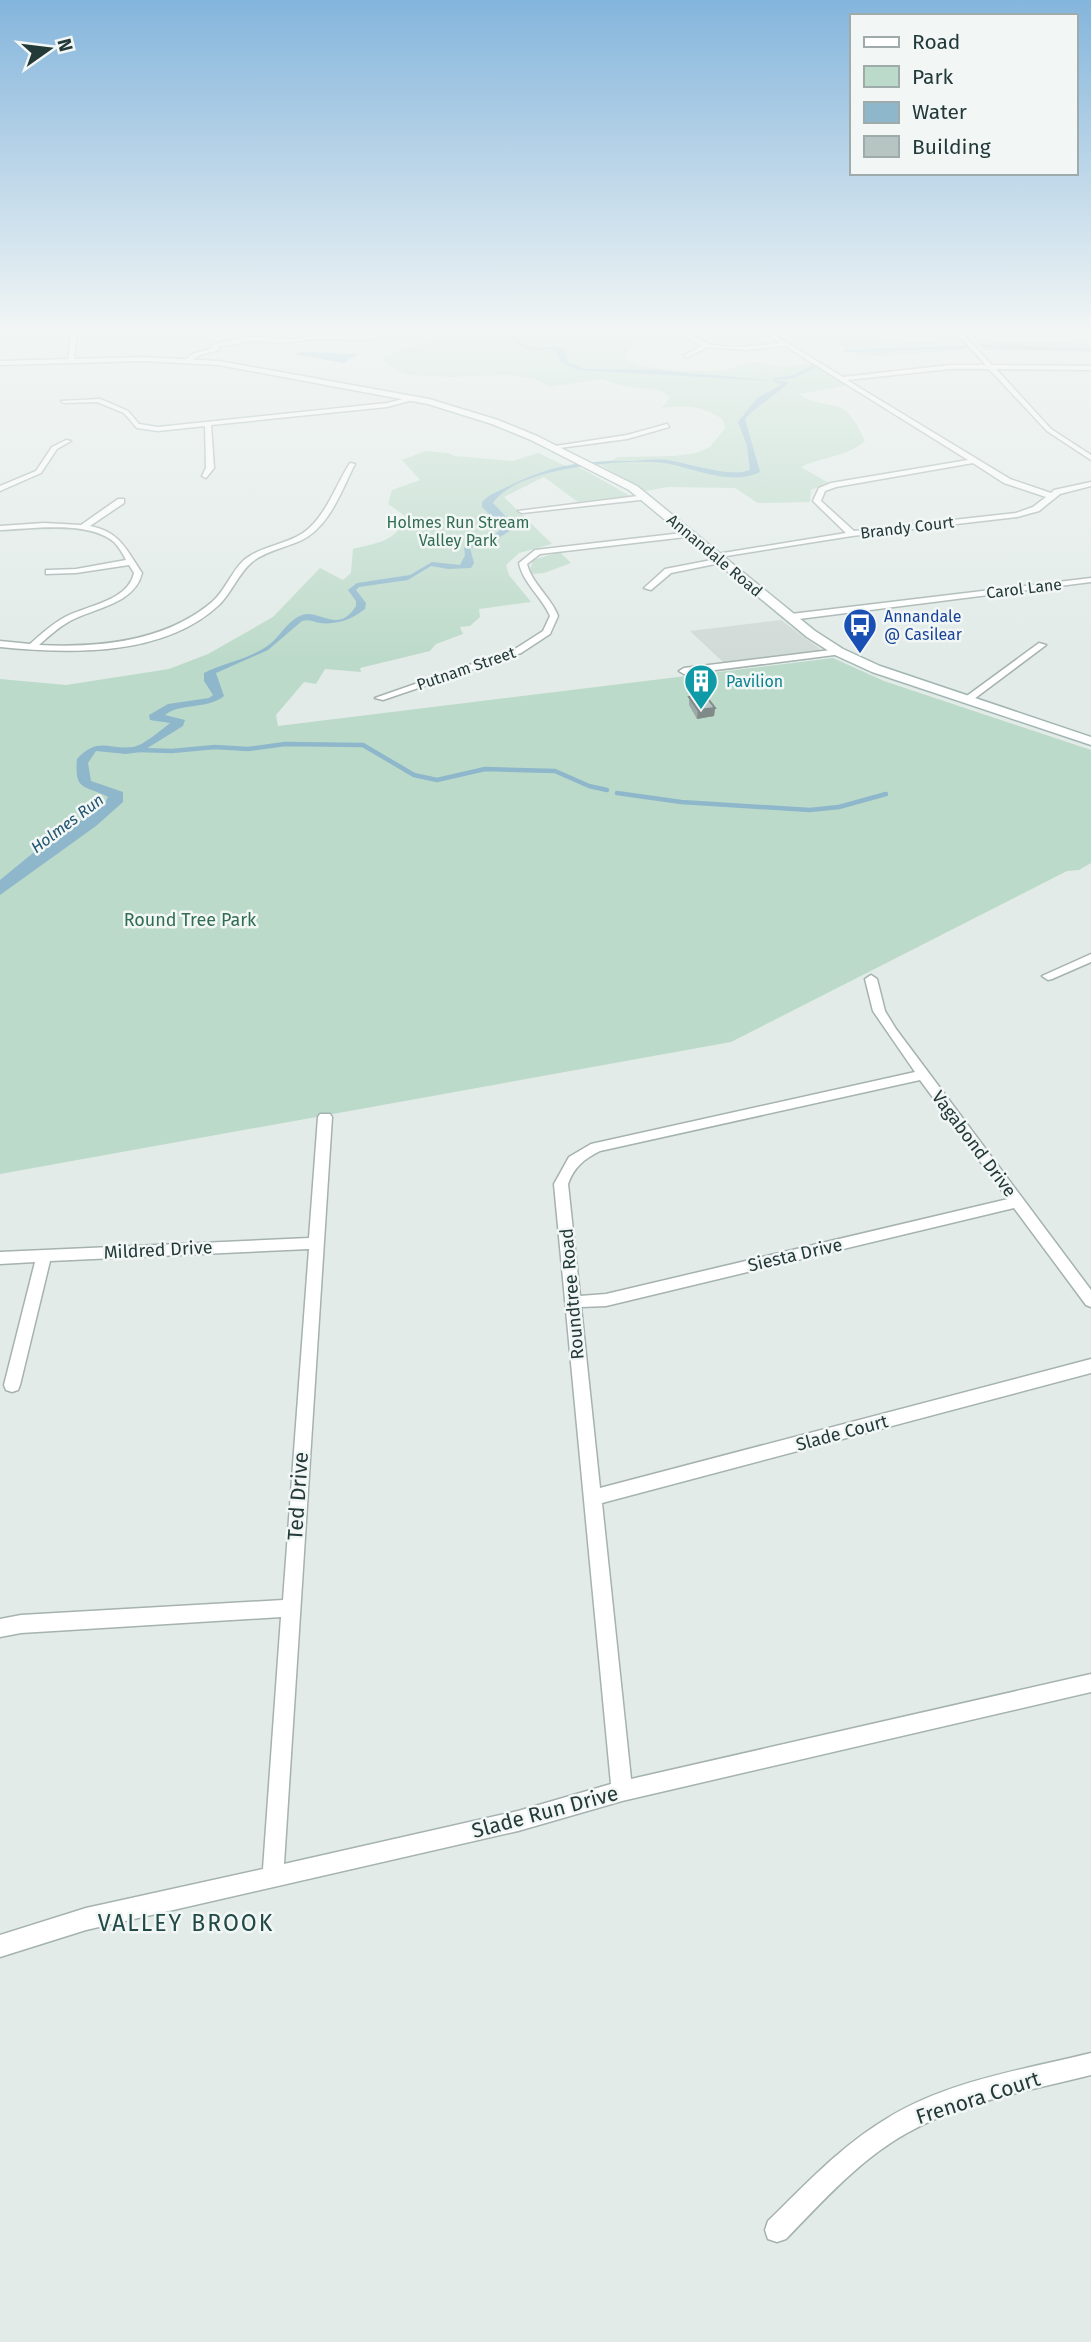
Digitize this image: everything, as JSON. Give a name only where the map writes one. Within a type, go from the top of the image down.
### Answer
[{"type":"main road","name":"Annandale Road","points":[[541,442],[646,497],[791,617],[839,652],[886,672],[1091,741]]},
{"type":"street","points":[[0,488],[39,472],[54,448],[65,442]]},
{"type":"street","points":[[206,476],[210,468],[209,442]]},
{"type":"street","points":[[552,447],[587,442]]},
{"type":"street","points":[[945,442],[1017,486],[1051,496]]},
{"type":"street","points":[[1067,442],[1091,458]]},
{"type":"street","points":[[852,534],[817,501],[822,490],[834,485],[974,461]]},
{"type":"street","points":[[0,645],[71,650],[113,645],[149,637],[192,620],[220,600],[249,560],[313,529],[352,464]]},
{"type":"street","name":"Brandy Court","points":[[648,588],[668,571],[720,558],[852,534],[1017,514],[1036,509],[1051,496],[1065,489],[1091,484]]},
{"type":"street","points":[[522,511],[646,497]]},
{"type":"street","points":[[82,528],[121,501]]},
{"type":"street","points":[[0,528],[82,528],[110,537],[131,562],[138,578],[132,589],[58,624],[30,649]]},
{"type":"street","name":"Putnam Street","points":[[380,698],[518,651],[547,632],[554,616],[551,605],[523,571],[523,563],[538,552],[691,534]]},
{"type":"street","points":[[49,572],[76,571],[131,562]]},
{"type":"street","name":"Carol Lane","points":[[791,617],[1091,580]]},
{"type":"street","points":[[967,700],[1042,645]]},
{"type":"street","points":[[684,671],[839,652]]},
{"type":"street","points":[[1048,976],[1091,958]]},
{"type":"street","name":"Vagabond Drive","points":[[871,979],[879,1011],[923,1075],[1091,1301]]},
{"type":"street","name":"Roundtree Road","points":[[622,1791],[561,1184],[565,1171],[582,1153],[596,1147],[923,1075]]},
{"type":"street","name":"Ted Drive","points":[[273,1875],[325,1118]]},
{"type":"street","name":"Siesta Drive","points":[[572,1302],[606,1300],[1017,1202]]},
{"type":"street","name":"Mildred Drive","points":[[0,1258],[316,1243]]},
{"type":"street","points":[[12,1385],[44,1256]]},
{"type":"street","name":"Slade Court","points":[[592,1499],[1091,1366]]},
{"type":"street","points":[[0,1628],[21,1624],[290,1608]]},
{"type":"street","name":"Slade Run Drive","points":[[0,1946],[86,1919],[505,1824],[622,1791],[1091,1683]]},
{"type":"street","name":"Frenora Court","points":[[777,2230],[841,2167],[876,2139],[916,2116],[952,2102],[1091,2064]]},
{"type":"shaded area","points":[[781,620],[824,652],[725,664],[690,631]]},
{"type":"green space","points":[[714,442],[863,442],[843,453],[801,467],[829,483],[811,490],[810,502],[758,503],[735,488],[668,487],[646,491],[595,462],[618,457],[675,456],[696,453],[710,447]]},
{"type":"green space","name":"Round Tree Park","points":[[426,451],[513,461],[538,453],[566,466],[576,466],[632,497],[578,502],[544,477],[504,497],[552,544],[519,553],[506,565],[509,575],[531,602],[479,609],[480,617],[470,626],[460,627],[463,634],[436,644],[430,651],[360,668],[361,672],[325,669],[316,684],[304,682],[276,715],[278,726],[833,658],[884,681],[1091,750],[1091,863],[1079,870],[1067,871],[731,1042],[0,1174],[0,679],[66,685],[169,669],[208,654],[273,617],[320,568],[343,580],[351,573],[353,549],[378,543],[397,532],[405,516],[388,504],[392,490],[420,480],[402,460]]},
{"type":"green space","points":[[560,552],[571,563],[544,573],[529,574],[533,560]]},
{"type":"water","points":[[746,442],[752,442],[760,472],[748,476],[721,476],[655,462],[617,463],[544,474],[505,491],[493,503],[509,520],[513,529],[492,542],[470,548],[474,563],[471,568],[448,569],[431,566],[408,580],[359,587],[356,590],[366,603],[365,609],[355,616],[333,623],[302,621],[268,650],[216,673],[224,696],[210,703],[179,709],[165,715],[185,720],[183,726],[141,752],[126,754],[96,751],[88,763],[91,781],[123,792],[123,802],[96,826],[0,895],[0,880],[33,853],[104,805],[108,797],[83,786],[77,777],[77,759],[84,752],[97,746],[133,747],[147,740],[170,723],[150,720],[149,715],[168,704],[209,698],[213,695],[204,681],[204,673],[263,649],[293,620],[302,615],[336,620],[349,614],[356,606],[356,601],[348,590],[357,583],[410,575],[432,562],[460,565],[465,555],[464,547],[484,542],[503,528],[482,507],[482,502],[491,495],[541,472],[584,463],[663,460],[721,471],[742,472],[750,470]]},
{"type":"building","points":[[705,695],[715,708],[698,710],[689,697]]},
{"type":"waterway","points":[[139,750],[172,751],[215,747],[248,749],[285,744],[363,745],[414,775],[437,780],[485,769],[555,771],[589,786],[607,790]]},
{"type":"waterway","points":[[617,793],[681,802],[810,810],[839,807],[886,794]]},
{"type":"place","name":"Annandale @ Casilear","points":[[860,655]]},
{"type":"place","name":"Pavilion","points":[[701,711]]},
{"type":"district","name":"VALLEY BROOK","points":[[186,1923]]},
{"type":"park label","name":"Holmes Run Stream Valley Park","points":[[458,531]]},
{"type":"water label","name":"Holmes Run","points":[[67,823]]}]
